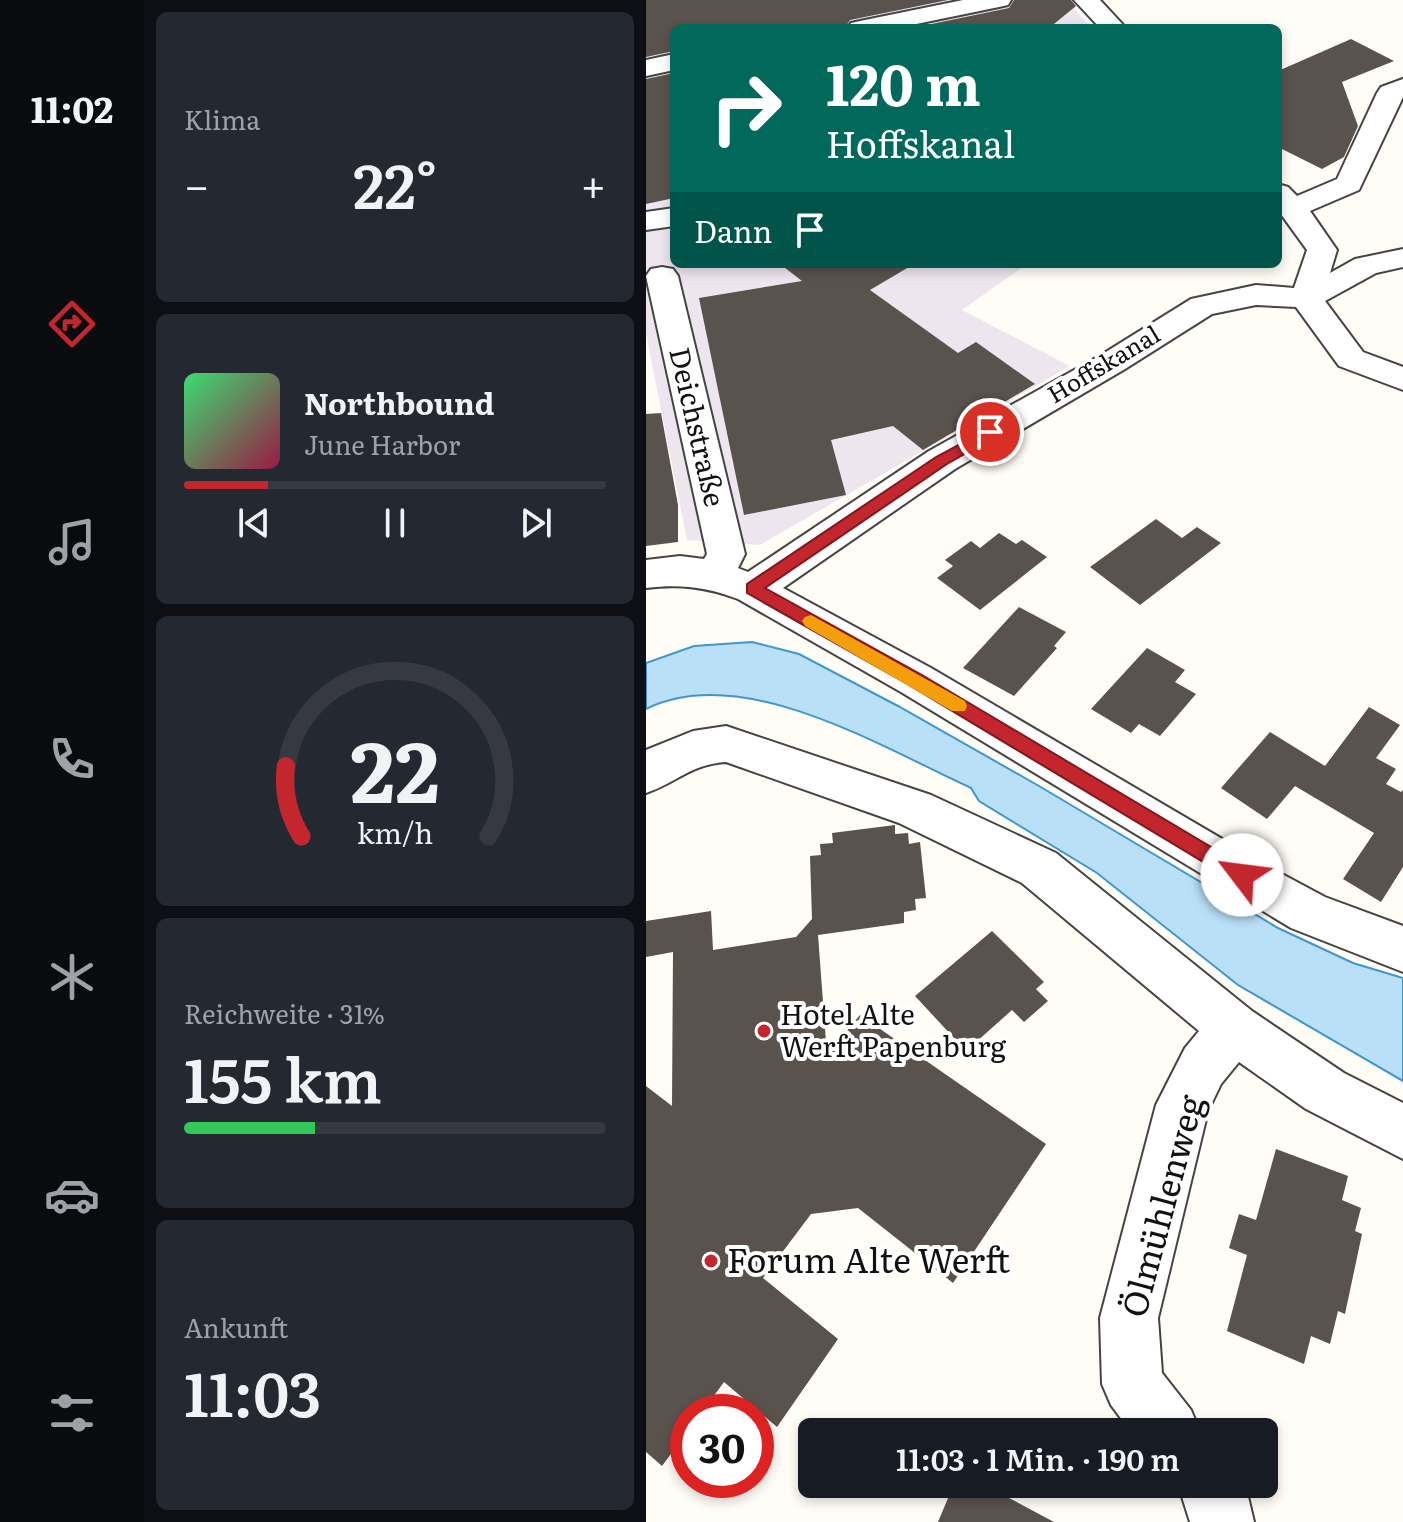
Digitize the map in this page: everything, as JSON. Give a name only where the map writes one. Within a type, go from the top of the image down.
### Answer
[{"type":"street","points":[[880,24],[999,0]]},
{"type":"street","points":[[1086,0],[1110,24]]},
{"type":"street","points":[[646,68],[670,63]]},
{"type":"street","points":[[1306,298],[1322,250],[1285,200],[1349,184],[1390,93],[1403,87]]},
{"type":"street","points":[[646,221],[670,218]]},
{"type":"street","points":[[1306,298],[1366,266],[1401,257]]},
{"type":"street","name":"Deichstraße","points":[[662,276],[734,582]]},
{"type":"street","name":"Hoffskanal","points":[[734,582],[1113,362],[1202,306],[1256,295],[1306,298]]},
{"type":"street","points":[[1306,298],[1351,359],[1403,379]]},
{"type":"street","points":[[646,574],[680,570],[734,582],[916,680],[1308,913],[1403,949]]},
{"type":"street","points":[[646,774],[669,756],[700,746],[726,744],[915,809],[1039,868],[1234,1028],[1325,1091],[1403,1132]]},
{"type":"street","name":"Ölmühlenweg","points":[[1158,1418],[1132,1384],[1129,1318],[1183,1105],[1203,1066],[1234,1028]]},
{"type":"street","points":[[1218,1498],[1222,1522]]},
{"type":"shaded area","points":[[646,0],[1066,0],[1088,24],[670,24],[670,268],[1021,268],[962,310],[1070,366],[760,545],[687,540],[646,334]]},
{"type":"water","points":[[752,642],[799,654],[898,706],[1278,928],[1353,963],[1403,978],[1403,1081],[1238,985],[1097,873],[979,801],[971,788],[855,733],[768,702],[725,695],[684,697],[646,709],[646,663],[694,646]]},
{"type":"building","points":[[646,0],[948,0],[850,20],[848,24],[670,24],[670,52],[646,57]]},
{"type":"building","points":[[1014,0],[1071,0],[1076,6],[1054,24],[931,24],[1009,8]]},
{"type":"building","points":[[1351,39],[1394,61],[1342,82],[1358,126],[1344,157],[1322,169],[1282,149],[1282,69]]},
{"type":"building","points":[[670,74],[670,199],[646,204],[646,79]]},
{"type":"building","points":[[785,268],[907,268],[870,290],[958,353],[976,342],[1035,384],[923,450],[893,426],[831,440],[846,495],[744,515],[699,298],[802,281]]},
{"type":"building","points":[[661,413],[678,505],[678,542],[646,546],[646,414]]},
{"type":"building","points":[[1156,519],[1182,538],[1197,527],[1221,543],[1140,605],[1090,567]]},
{"type":"building","points":[[999,533],[1016,544],[1022,540],[1047,557],[980,610],[937,578],[953,566],[945,560],[971,541],[980,548]]},
{"type":"building","points":[[1019,607],[1066,632],[1054,646],[1057,648],[1014,696],[963,668]]},
{"type":"building","points":[[1147,648],[1185,670],[1175,682],[1196,694],[1160,736],[1139,724],[1131,733],[1091,709]]},
{"type":"building","points":[[1369,707],[1400,725],[1376,758],[1396,769],[1386,784],[1401,792],[1403,790],[1403,867],[1381,902],[1343,879],[1374,833],[1295,786],[1267,819],[1221,788],[1270,732],[1325,766]]},
{"type":"building","points":[[895,825],[895,834],[908,833],[909,844],[920,842],[926,898],[915,899],[916,910],[904,912],[904,923],[818,935],[827,1055],[860,1015],[1046,1144],[953,1283],[858,1208],[811,1214],[763,1278],[838,1339],[777,1427],[774,1424],[774,1394],[738,1394],[724,1382],[715,1394],[670,1394],[670,1455],[662,1466],[646,1452],[646,1086],[672,1106],[673,952],[646,957],[646,921],[711,911],[713,950],[796,937],[812,919],[810,856],[821,855],[820,844],[833,843],[832,833]]},
{"type":"building","points":[[992,931],[1044,982],[1036,989],[1048,1001],[1024,1022],[1012,1010],[966,1051],[915,996]]},
{"type":"building","points":[[1276,1149],[1348,1176],[1342,1200],[1361,1208],[1355,1231],[1362,1234],[1345,1314],[1338,1311],[1330,1344],[1311,1336],[1304,1364],[1227,1331],[1247,1255],[1229,1248],[1239,1214],[1256,1220]]},
{"type":"building","points":[[948,1498],[1009,1498],[1054,1522],[938,1522]]},
{"type":"slow traffic","points":[[811,621],[959,706]]},
{"type":"place","name":"Hotel Alte Werft Papenburg","points":[[764,1031]]},
{"type":"place","name":"Forum Alte Werft","points":[[711,1261]]},
{"type":"route","points":[[990,432],[942,460],[752,589],[916,680],[1242,875]]}]
